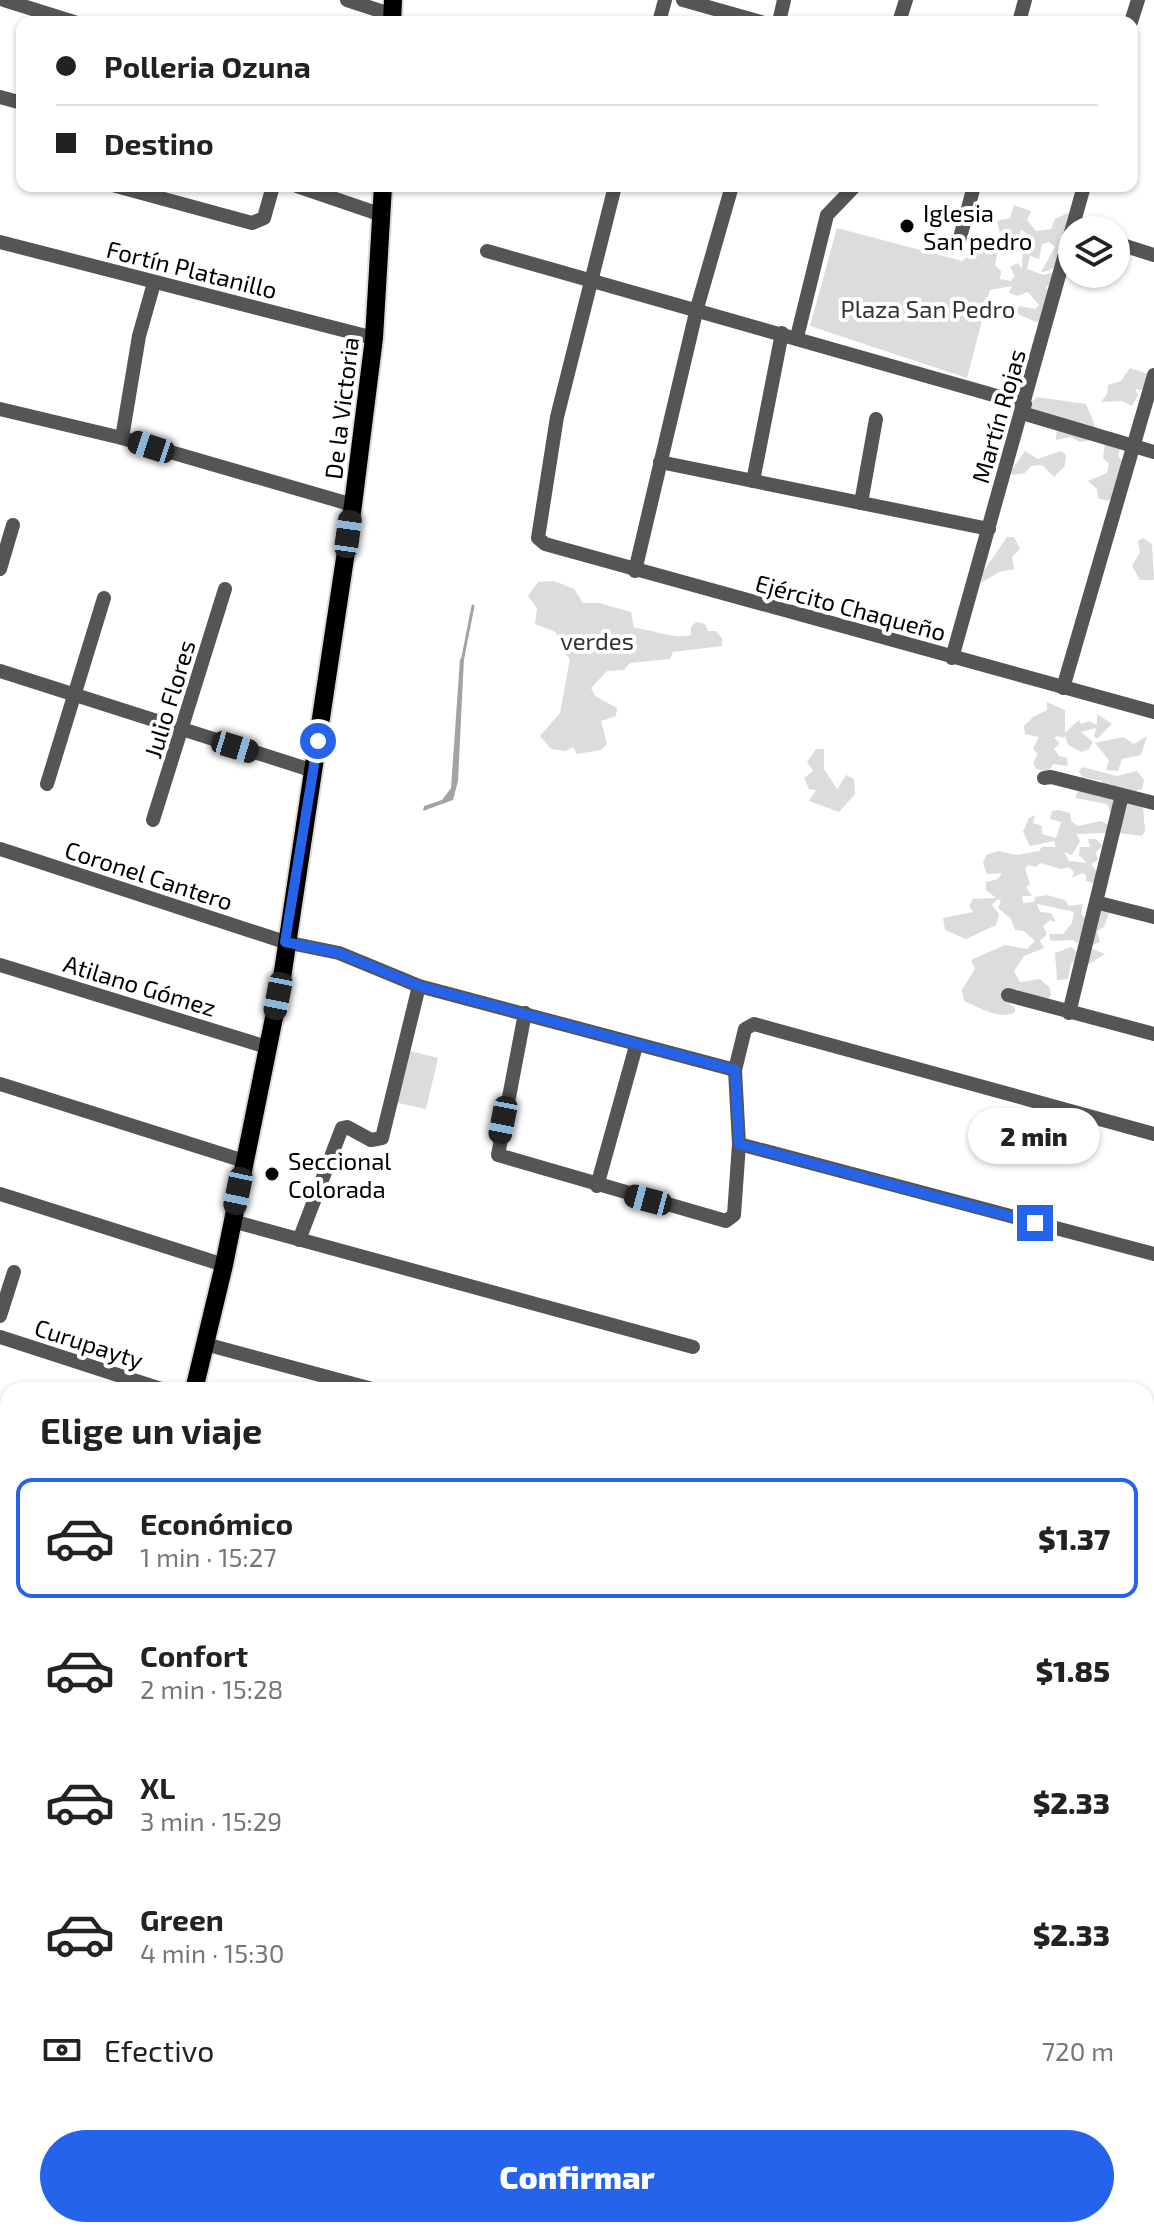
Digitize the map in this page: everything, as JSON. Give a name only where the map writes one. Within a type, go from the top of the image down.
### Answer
[{"type":"main road","name":"De la Victoria","points":[[196,1382],[224,1265],[267,1047],[314,771],[374,338],[383,192]]},
{"type":"street","points":[[347,0],[393,12]]},
{"type":"street","points":[[683,0],[740,16]]},
{"type":"street","points":[[2,2],[52,16]]},
{"type":"street","points":[[138,192],[252,223],[264,218],[271,192]]},
{"type":"street","points":[[315,192],[382,215]]},
{"type":"street","points":[[590,282],[613,192]]},
{"type":"street","points":[[635,571],[697,308],[730,192]]},
{"type":"street","points":[[753,481],[790,335],[827,215],[849,192]]},
{"type":"street","points":[[958,245],[972,192]]},
{"type":"street","name":"Martín Rojas","points":[[1076,216],[1082,192]]},
{"type":"street","name":"Fortín Platanillo","points":[[0,242],[374,338]]},
{"type":"street","points":[[1130,247],[1154,255]]},
{"type":"street","points":[[487,251],[790,335],[1154,452]]},
{"type":"street","name":"Ejército Chaqueño","points":[[590,282],[557,417],[536,530],[538,538],[545,544],[1154,712]]},
{"type":"street","points":[[122,438],[139,336],[154,283]]},
{"type":"street","name":"Martín Rojas","points":[[952,658],[1058,284]]},
{"type":"street","points":[[1063,688],[1136,446],[1154,375]]},
{"type":"street","points":[[0,409],[122,438],[353,505]]},
{"type":"street","points":[[861,503],[876,419]]},
{"type":"street","points":[[660,462],[989,529]]},
{"type":"street","points":[[0,569],[13,525]]},
{"type":"street","name":"Julio Flores","points":[[153,820],[225,589]]},
{"type":"street","points":[[47,784],[104,598]]},
{"type":"street","points":[[0,671],[314,771]]},
{"type":"street","points":[[1044,778],[1051,777],[1154,803]]},
{"type":"street","points":[[1069,1013],[1099,903],[1122,795]]},
{"type":"street","name":"Coronel Cantero","points":[[0,849],[285,942],[339,953],[419,986],[735,1070]]},
{"type":"street","points":[[1099,903],[1154,917]]},
{"type":"street","name":"Atilano Gómez","points":[[0,965],[267,1047]]},
{"type":"street","points":[[299,1240],[342,1128],[347,1127],[371,1140],[382,1138],[419,986]]},
{"type":"street","points":[[1008,995],[1154,1034]]},
{"type":"street","points":[[525,1013],[498,1155],[597,1186],[730,1220],[734,1215],[739,1144],[735,1070],[745,1029],[759,1023],[1154,1134]]},
{"type":"street","points":[[597,1186],[636,1046]]},
{"type":"street","points":[[0,1084],[244,1161]]},
{"type":"street","points":[[739,1144],[1154,1254]]},
{"type":"street","points":[[0,1194],[224,1265]]},
{"type":"street","points":[[232,1221],[693,1347]]},
{"type":"street","points":[[0,1316],[14,1272]]},
{"type":"street","name":"Curupayty","points":[[0,1337],[139,1382]]},
{"type":"street","points":[[205,1344],[346,1382]]},
{"type":"green space","name":"Plaza San Pedro","points":[[1014,205],[1031,211],[1027,220],[1036,231],[1051,229],[1058,218],[1058,263],[1052,269],[1041,272],[1055,247],[1049,242],[1042,244],[1039,259],[1030,256],[1027,269],[1044,275],[1058,271],[1057,280],[1046,287],[1051,294],[1039,323],[1017,314],[1019,306],[1035,309],[1039,305],[1028,292],[1017,296],[1009,293],[1012,286],[990,290],[967,378],[810,326],[837,228],[962,261],[991,238],[999,246],[995,265],[1001,271],[1000,279],[1011,281],[1015,276],[1010,267],[1018,263],[1022,269],[1023,241],[1028,234],[1021,230],[1018,237],[999,231],[997,221],[1010,218]]},
{"type":"green space","points":[[1130,368],[1151,375],[1142,390],[1135,389],[1138,395],[1132,406],[1122,401],[1101,402],[1107,394],[1108,385],[1121,381]]},
{"type":"green space","points":[[1037,397],[1086,404],[1095,426],[1091,440],[1080,442],[1071,437],[1056,440],[1057,422],[1029,415],[1028,405]]},
{"type":"green space","points":[[1105,443],[1120,449],[1118,456],[1125,465],[1113,498],[1107,501],[1098,498],[1097,489],[1088,481],[1107,473],[1109,464],[1103,458]]},
{"type":"green space","points":[[1025,451],[1038,459],[1061,451],[1066,455],[1065,466],[1054,477],[1042,465],[1031,466],[1025,473],[1012,475],[1011,471]]},
{"type":"green space","points":[[1007,537],[1014,537],[1020,549],[1012,557],[1014,569],[999,572],[981,583],[983,572]]},
{"type":"green space","points":[[1143,538],[1152,544],[1154,580],[1140,580],[1132,566],[1140,552],[1138,541]]},
{"type":"green space","name":"verdes","points":[[554,581],[574,589],[583,603],[599,603],[631,612],[634,628],[685,636],[691,635],[691,627],[696,622],[705,624],[708,631],[716,631],[722,638],[722,646],[673,652],[670,659],[630,663],[624,670],[607,671],[591,688],[595,696],[617,708],[616,716],[601,721],[607,744],[601,750],[577,754],[573,747],[566,751],[551,749],[540,736],[560,713],[570,659],[560,647],[556,632],[535,624],[537,608],[528,596],[538,582]]},
{"type":"green space","points":[[1047,702],[1065,710],[1065,733],[1079,720],[1081,724],[1089,721],[1097,725],[1097,714],[1112,724],[1098,738],[1094,737],[1096,728],[1081,732],[1093,742],[1089,749],[1081,752],[1068,745],[1065,735],[1064,738],[1054,738],[1060,743],[1054,749],[1059,756],[1067,758],[1068,766],[1053,764],[1049,771],[1036,769],[1033,763],[1038,754],[1033,749],[1039,737],[1025,734],[1024,726],[1047,710]]},
{"type":"green space","points":[[1147,736],[1141,755],[1122,759],[1118,771],[1106,770],[1109,760],[1095,743],[1123,737],[1134,744]]},
{"type":"green space","points":[[816,749],[824,749],[824,769],[837,789],[846,775],[854,779],[855,794],[839,812],[809,801],[816,790],[809,789],[804,778],[813,771],[807,762]]},
{"type":"green space","points":[[1082,767],[1117,776],[1137,771],[1144,780],[1142,789],[1135,791],[1102,785],[1102,781],[1082,777],[1079,771]]},
{"type":"green space","points":[[1078,791],[1143,807],[1145,831],[1142,836],[1119,833],[1107,804],[1075,798]]},
{"type":"green space","points":[[1052,811],[1070,813],[1071,821],[1078,826],[1101,821],[1109,825],[1107,833],[1076,834],[1080,841],[1072,855],[1064,852],[1069,861],[1087,863],[1079,855],[1080,847],[1090,847],[1088,839],[1096,839],[1103,846],[1096,852],[1098,860],[1091,864],[1098,873],[1096,884],[1086,881],[1086,875],[1082,873],[1072,878],[1074,872],[1069,867],[1061,869],[1040,863],[1036,867],[1028,865],[1025,868],[1030,884],[1026,887],[1032,896],[1022,896],[1023,903],[1034,902],[1035,897],[1047,895],[1065,900],[1069,906],[1083,904],[1081,914],[1086,919],[1094,908],[1109,913],[1104,927],[1097,931],[1100,942],[1088,947],[1082,933],[1078,943],[1072,940],[1051,941],[1049,934],[1063,934],[1072,923],[1074,912],[1037,904],[1040,912],[1051,913],[1056,922],[1050,920],[1043,926],[1047,934],[1040,941],[1044,948],[1024,956],[1014,971],[1020,982],[1040,979],[1050,988],[1051,996],[1048,999],[1018,993],[1018,989],[1006,992],[1006,1000],[1015,1012],[1004,1015],[990,1012],[964,1001],[962,990],[975,969],[971,960],[1005,945],[1027,949],[1035,941],[1024,931],[1015,930],[1011,919],[998,908],[1001,901],[998,899],[992,905],[999,914],[996,925],[966,939],[945,930],[943,918],[973,912],[969,906],[973,899],[996,898],[986,890],[986,882],[998,879],[1002,873],[987,874],[983,863],[986,855],[998,851],[1016,855],[1039,851],[1042,847],[1056,847],[1054,841],[1030,846],[1023,832],[1029,818],[1035,815],[1033,823],[1042,826],[1042,834],[1056,838],[1061,822],[1050,819]]},
{"type":"green space","points":[[1071,947],[1078,953],[1090,948],[1105,954],[1089,964],[1078,959],[1071,963],[1068,979],[1057,980],[1055,953]]},
{"type":"green space","points":[[406,1050],[438,1058],[426,1109],[394,1102]]},
{"type":"shaded area","points":[[464,658],[458,781],[453,800],[423,811],[424,806],[442,800],[451,788],[460,659]]},
{"type":"waterway","points":[[462,662],[473,606]]},
{"type":"place","name":"Iglesia San pedro","points":[[907,226]]},
{"type":"place","name":"Seccional Colorada","points":[[272,1174]]},
{"type":"route","points":[[318,741],[285,942],[339,953],[419,986],[735,1070],[739,1144],[1035,1223]]}]
